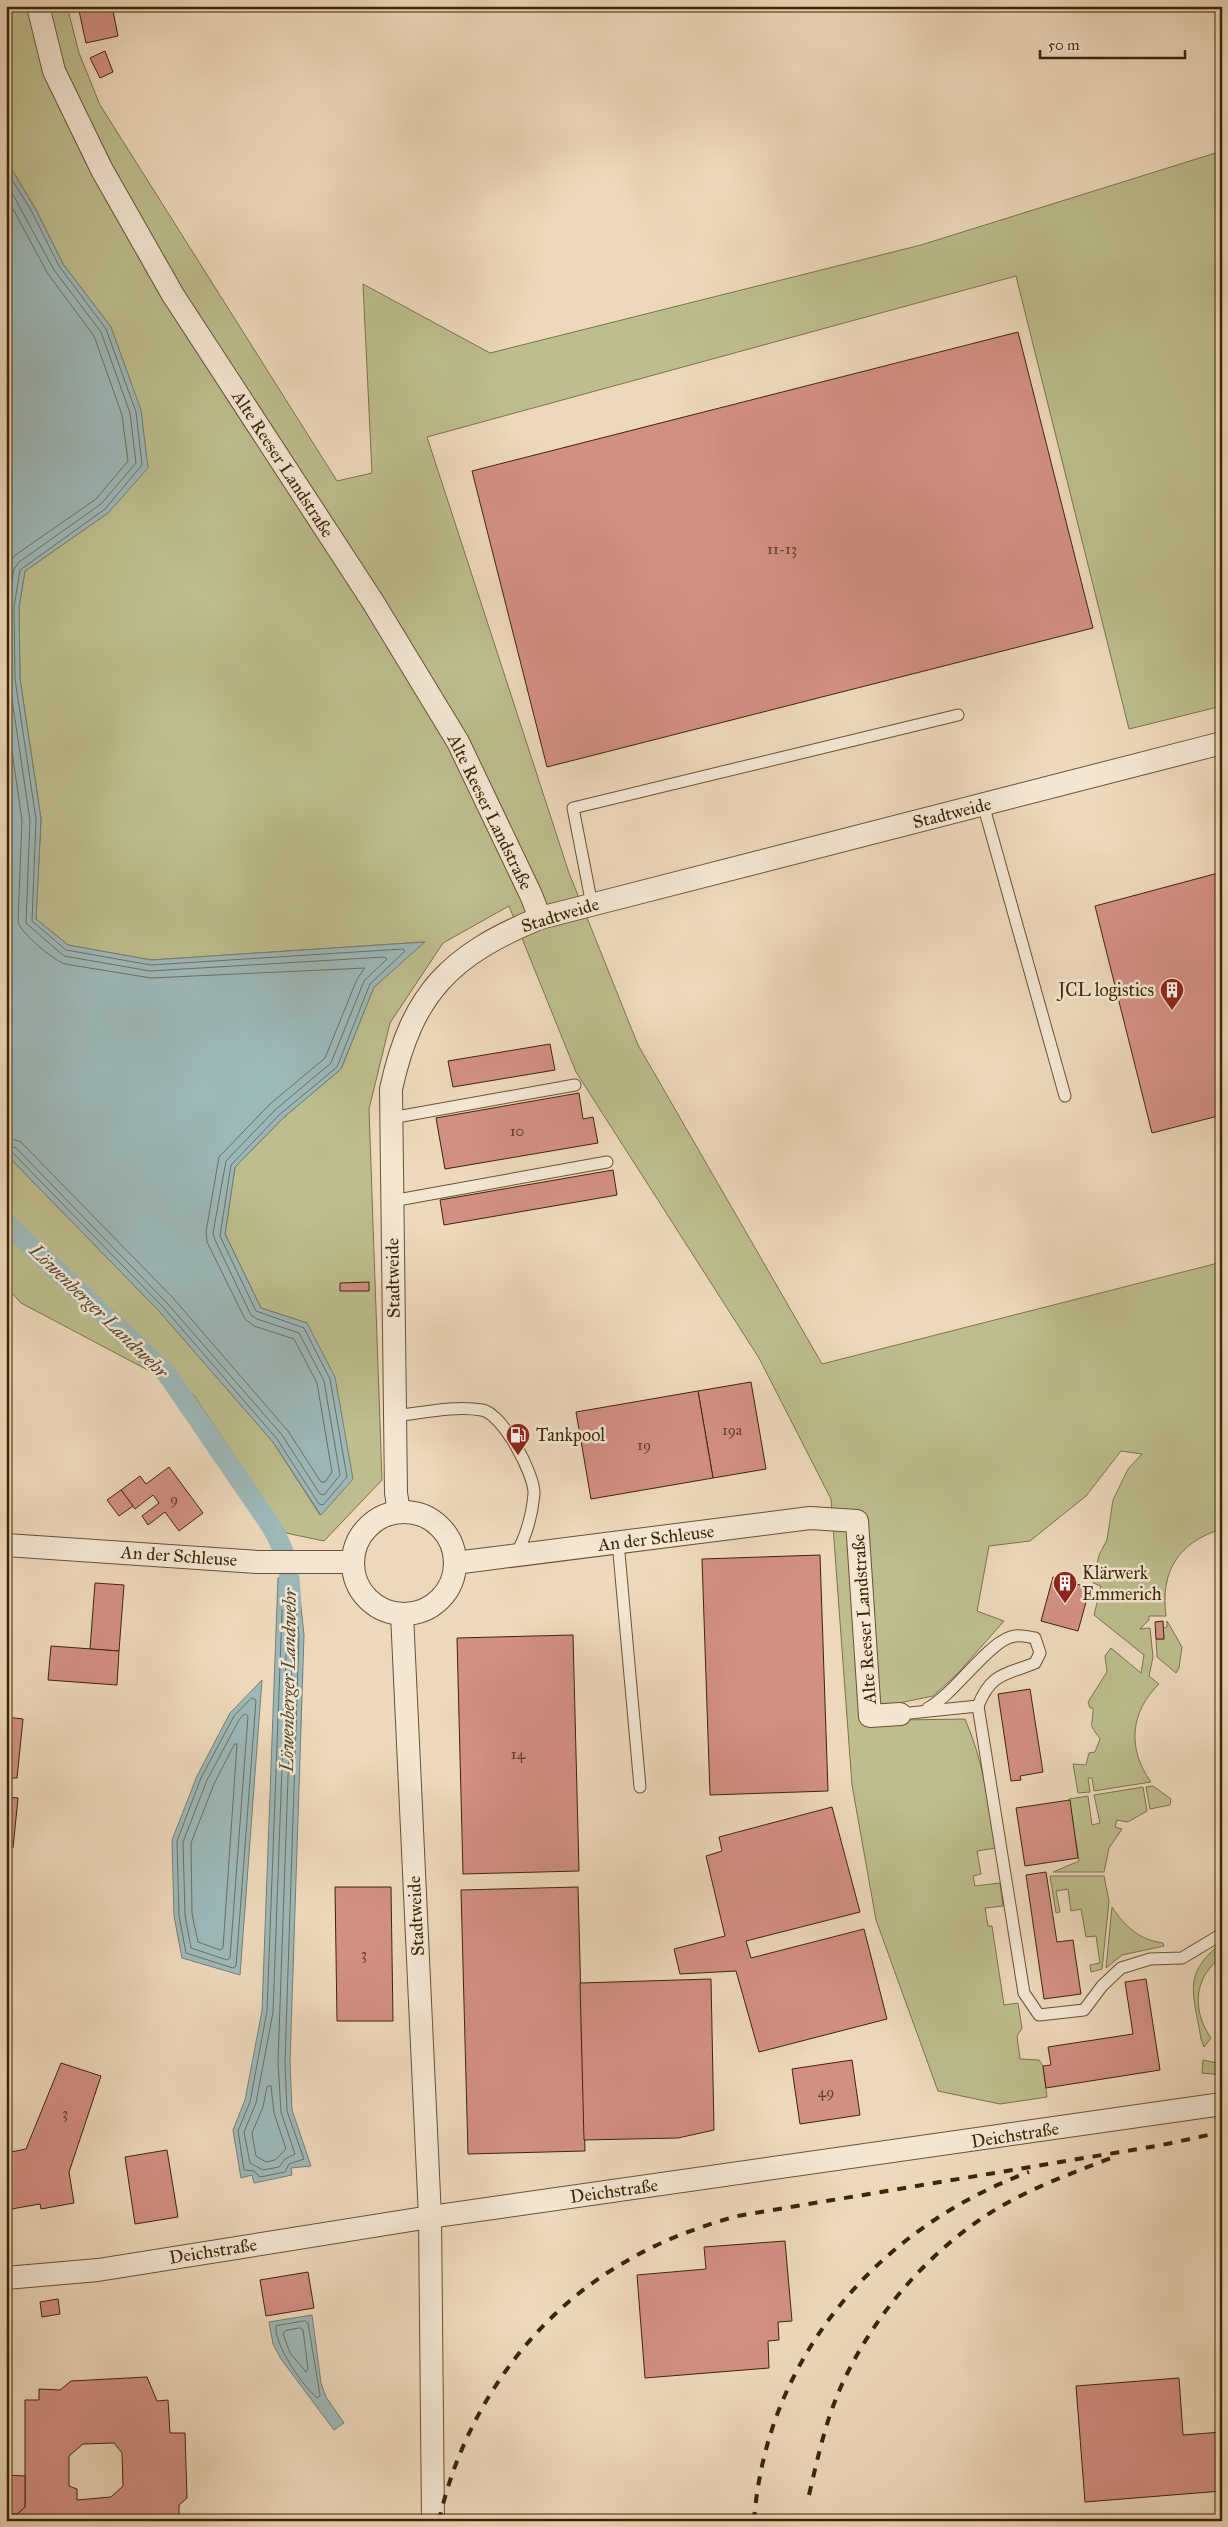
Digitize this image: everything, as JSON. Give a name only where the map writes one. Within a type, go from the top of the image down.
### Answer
[{"type":"street","name":"Alte Reeser Landstraße","points":[[38,6],[54,71],[102,170],[173,295],[373,602],[458,742],[540,918]]},
{"type":"street","name":"Stadtweide","points":[[399,1512],[396,1493],[391,1089],[399,1053],[413,1020],[436,983],[463,958],[503,933],[540,918],[1222,744]]},
{"type":"street","points":[[399,1512],[413,1512],[427,1517],[438,1525],[448,1536],[453,1549],[455,1563],[452,1580],[444,1594],[433,1605],[418,1612],[402,1614],[386,1611],[372,1603],[362,1592],[354,1578],[352,1562],[355,1547],[361,1534],[378,1519],[399,1512]]},
{"type":"street","name":"An der Schleuse","points":[[455,1563],[810,1518],[857,1521]]},
{"type":"street","name":"Alte Reeser Landstraße","points":[[857,1521],[870,1716],[910,1713]]},
{"type":"street","name":"An der Schleuse","points":[[6,1545],[258,1562],[352,1562]]},
{"type":"street","name":"Stadtweide","points":[[402,1614],[430,2217],[433,2521]]},
{"type":"street","name":"Deichstraße","points":[[6,2278],[98,2270],[430,2217],[1222,2104]]},
{"type":"lane","points":[[592,904],[573,808],[958,715]]},
{"type":"lane","points":[[984,804],[1065,1096]]},
{"type":"lane","points":[[391,1118],[575,1085]]},
{"type":"lane","points":[[392,1201],[607,1162]]},
{"type":"lane","points":[[395,1416],[451,1410],[484,1410],[505,1426],[521,1455],[534,1492],[526,1537],[515,1556]]},
{"type":"lane","points":[[618,1542],[640,1786]]},
{"type":"lane","points":[[910,1713],[940,1702],[990,1650],[1014,1636],[1035,1638],[1040,1653],[1035,1663],[999,1676],[985,1689],[978,1706],[1024,1993],[1040,2016],[1084,2010],[1102,1986],[1121,1968],[1150,1959],[1182,1958],[1222,1934]]},
{"type":"lane","points":[[910,1713],[978,1706]]},
{"type":"green space","points":[[6,6],[67,6],[79,53],[100,105],[337,481],[372,473],[363,284],[490,353],[921,245],[1222,151],[1222,706],[1129,729],[1016,276],[427,437],[569,873],[638,1045],[822,1364],[1222,1262],[1222,1529],[1194,1542],[1183,1551],[1169,1573],[1165,1600],[1166,1616],[1149,1616],[1149,1620],[1140,1629],[1150,1628],[1153,1657],[1149,1676],[1159,1684],[1142,1706],[1135,1731],[1138,1757],[1151,1782],[1094,1791],[1092,1778],[1088,1778],[1090,1792],[1078,1793],[1073,1764],[1086,1765],[1089,1753],[1095,1752],[1100,1739],[1092,1727],[1093,1708],[1090,1708],[1088,1702],[1107,1672],[1105,1656],[1111,1648],[1141,1673],[1144,1655],[1094,1615],[1101,1586],[1093,1583],[1099,1555],[1107,1540],[1113,1500],[1128,1469],[1142,1454],[1121,1451],[1086,1496],[1030,1541],[989,1546],[977,1611],[1004,1621],[958,1673],[933,1696],[899,1703],[902,1720],[965,1719],[985,1782],[996,1848],[977,1851],[981,1874],[973,1876],[975,1886],[1000,1883],[1003,1906],[985,1908],[988,1926],[992,1926],[1004,2005],[1018,2003],[1022,2028],[1017,2036],[1020,2059],[1039,2060],[1043,2066],[1047,2097],[1000,2104],[938,2091],[876,1920],[852,1785],[831,1499],[759,1358],[576,1072],[509,906],[443,943],[390,1023],[369,1109],[382,1480],[324,1541],[286,1533],[193,1394],[21,1303],[6,1287],[6,1154],[159,1311],[273,1442],[320,1515],[307,1323],[261,1308],[225,1234],[235,1167],[283,1118],[341,1069],[374,987],[424,942],[151,960],[68,945],[36,919],[41,819],[20,679],[19,607],[25,571],[108,513],[111,327],[63,264],[35,208],[6,160]]},
{"type":"green space","points":[[1167,1621],[1182,1647],[1179,1668],[1176,1673],[1157,1657],[1156,1639],[1164,1639],[1163,1628],[1167,1627]]},
{"type":"green space","points":[[1153,1786],[1171,1799],[1170,1805],[1150,1809],[1146,1787]]},
{"type":"green space","points":[[1143,1787],[1147,1811],[1128,1822],[1117,1820],[1115,1827],[1122,1829],[1109,1848],[1104,1872],[1053,1872],[1079,1861],[1069,1799],[1088,1796],[1092,1825],[1100,1823],[1094,1795]]},
{"type":"green space","points":[[1050,1876],[1104,1876],[1109,1901],[1102,1969],[1091,1972],[1090,1965],[1100,1963],[1096,1936],[1086,1937],[1081,1909],[1071,1911],[1068,1889],[1056,1891],[1060,1912],[1056,1913]]},
{"type":"green space","points":[[1112,1907],[1122,1921],[1140,1936],[1163,1943],[1164,1946],[1122,1955],[1106,1968]]},
{"type":"green space","points":[[1222,1943],[1222,1957],[1205,1974],[1198,1995],[1201,2017],[1211,2038],[1204,2047],[1194,1997],[1195,1975],[1209,1954]]},
{"type":"green space","points":[[1203,2060],[1222,2064],[1222,2075],[1202,2073]]},
{"type":"water","points":[[6,160],[35,208],[63,264],[111,327],[141,410],[148,468],[108,513],[25,571],[19,607],[20,679],[41,819],[36,919],[68,945],[151,960],[425,942],[374,987],[341,1069],[283,1118],[235,1167],[225,1234],[261,1308],[307,1323],[335,1377],[353,1479],[321,1515],[273,1442],[159,1311],[6,1154]]},
{"type":"water","points":[[278,1578],[298,1579],[304,1635],[290,2062],[292,2110],[311,2166],[291,2168],[292,2175],[254,2183],[252,2175],[241,2178],[233,2130],[245,2100],[262,2011]]},
{"type":"water","points":[[262,1680],[240,1975],[182,1958],[174,1916],[172,1840],[197,1776],[230,1713]]},
{"type":"water","points":[[312,2315],[321,2383],[326,2397],[344,2423],[334,2430],[281,2359],[273,2344],[269,2322]]},
{"type":"building","points":[[78,6],[112,6],[118,36],[86,43]]},
{"type":"building","points":[[105,51],[113,72],[100,78],[90,58]]},
{"type":"building","points":[[1018,332],[1093,628],[547,767],[472,471]]},
{"type":"building","name":"JCL logistics","points":[[1222,872],[1222,1115],[1152,1133],[1095,906]]},
{"type":"building","points":[[550,1044],[555,1070],[453,1087],[448,1061]]},
{"type":"building","points":[[579,1093],[583,1119],[593,1117],[598,1143],[445,1169],[436,1118]]},
{"type":"building","points":[[613,1170],[617,1195],[444,1225],[440,1200]]},
{"type":"building","points":[[369,1282],[369,1291],[340,1291],[340,1283]]},
{"type":"building","points":[[751,1382],[766,1469],[713,1478],[698,1391]]},
{"type":"building","points":[[698,1391],[713,1478],[591,1499],[576,1412]]},
{"type":"building","points":[[169,1467],[203,1513],[179,1531],[165,1512],[148,1525],[142,1516],[159,1503],[153,1495],[135,1509],[121,1490],[140,1476],[146,1484]]},
{"type":"building","points":[[121,1490],[133,1506],[119,1516],[107,1500]]},
{"type":"building","points":[[820,1555],[828,1791],[710,1795],[702,1559]]},
{"type":"building","name":"Klärwerk Emmerich","points":[[1053,1577],[1090,1588],[1078,1631],[1041,1621]]},
{"type":"building","points":[[95,1583],[124,1585],[119,1651],[90,1649]]},
{"type":"building","points":[[1163,1621],[1164,1639],[1156,1639],[1155,1622]]},
{"type":"building","points":[[573,1635],[579,1871],[463,1874],[457,1638]]},
{"type":"building","points":[[51,1646],[119,1651],[117,1685],[48,1680]]},
{"type":"building","points":[[6,1681],[11,1681],[7,1717],[6,1717]]},
{"type":"building","points":[[1030,1689],[1043,1772],[1020,1776],[1021,1780],[1011,1781],[998,1694]]},
{"type":"building","points":[[6,1717],[23,1719],[17,1778],[6,1778]]},
{"type":"building","points":[[6,1797],[18,1798],[13,1848],[6,1848]]},
{"type":"building","points":[[1070,1800],[1078,1858],[1025,1866],[1016,1808]]},
{"type":"building","points":[[832,1807],[860,1912],[746,1941],[751,1958],[864,1929],[887,2019],[759,2052],[736,1971],[680,1974],[674,1949],[725,1936],[706,1856],[722,1851],[719,1837]]},
{"type":"building","points":[[1046,1872],[1057,1942],[1073,1940],[1081,1994],[1044,1999],[1026,1875]]},
{"type":"building","points":[[335,1887],[391,1887],[393,2021],[337,2021]]},
{"type":"building","points":[[578,1887],[585,2151],[468,2154],[461,1890]]},
{"type":"building","points":[[711,1979],[714,2130],[678,2138],[584,2140],[580,1983]]},
{"type":"building","points":[[1146,1979],[1160,2070],[1046,2088],[1043,2066],[1051,2065],[1048,2047],[1133,2034],[1125,1982]]},
{"type":"building","points":[[852,2060],[860,2115],[800,2124],[792,2069]]},
{"type":"building","points":[[61,2063],[101,2076],[69,2172],[74,2203],[41,2209],[40,2204],[6,2210],[6,2153],[26,2149]]},
{"type":"building","points":[[167,2150],[178,2217],[135,2224],[125,2157]]},
{"type":"building","points":[[785,2241],[792,2321],[778,2322],[779,2340],[768,2341],[769,2368],[645,2378],[637,2275],[706,2269],[704,2247]]},
{"type":"building","points":[[308,2272],[314,2308],[266,2316],[260,2280]]},
{"type":"building","points":[[58,2299],[60,2314],[42,2317],[40,2302]]},
{"type":"building","points":[[147,2377],[157,2401],[168,2400],[170,2433],[185,2433],[187,2498],[179,2505],[179,2521],[6,2521],[6,2514],[17,2514],[25,2507],[25,2400],[39,2400],[39,2389],[60,2390],[71,2381]],"holes":[[[114,2443],[122,2453],[123,2486],[111,2497],[77,2500],[77,2489],[69,2486],[69,2456],[83,2444]]]},
{"type":"building","points":[[1179,2378],[1183,2435],[1222,2432],[1222,2491],[1085,2502],[1076,2386]]},
{"type":"building","points":[[6,2475],[25,2476],[25,2507],[17,2514],[6,2514]]},
{"type":"building","points":[[1147,2516],[1148,2521],[1088,2520]]},
{"type":"waterway","name":"Löwenberger Landwehr","points":[[6,1223],[167,1374],[271,1526],[282,1546],[290,1582],[291,1605]]},
{"type":"railway","points":[[439,2521],[464,2443],[483,2407],[505,2372],[530,2340],[559,2310],[591,2284],[652,2247],[694,2230],[737,2216],[1162,2145],[1222,2132]]},
{"type":"railway","points":[[809,2495],[832,2408],[849,2369],[881,2317],[920,2270],[966,2230],[1004,2204],[1034,2189],[1111,2158]]},
{"type":"railway","points":[[754,2521],[763,2461],[781,2405],[806,2353],[839,2306],[879,2264],[924,2227],[974,2196],[1029,2172]]},
{"type":"place","name":"JCL logistics","points":[[1172,1011]]},
{"type":"place","name":"Tankpool","points":[[518,1456]]},
{"type":"place","name":"Klärwerk Emmerich","points":[[1065,1604]]}]
